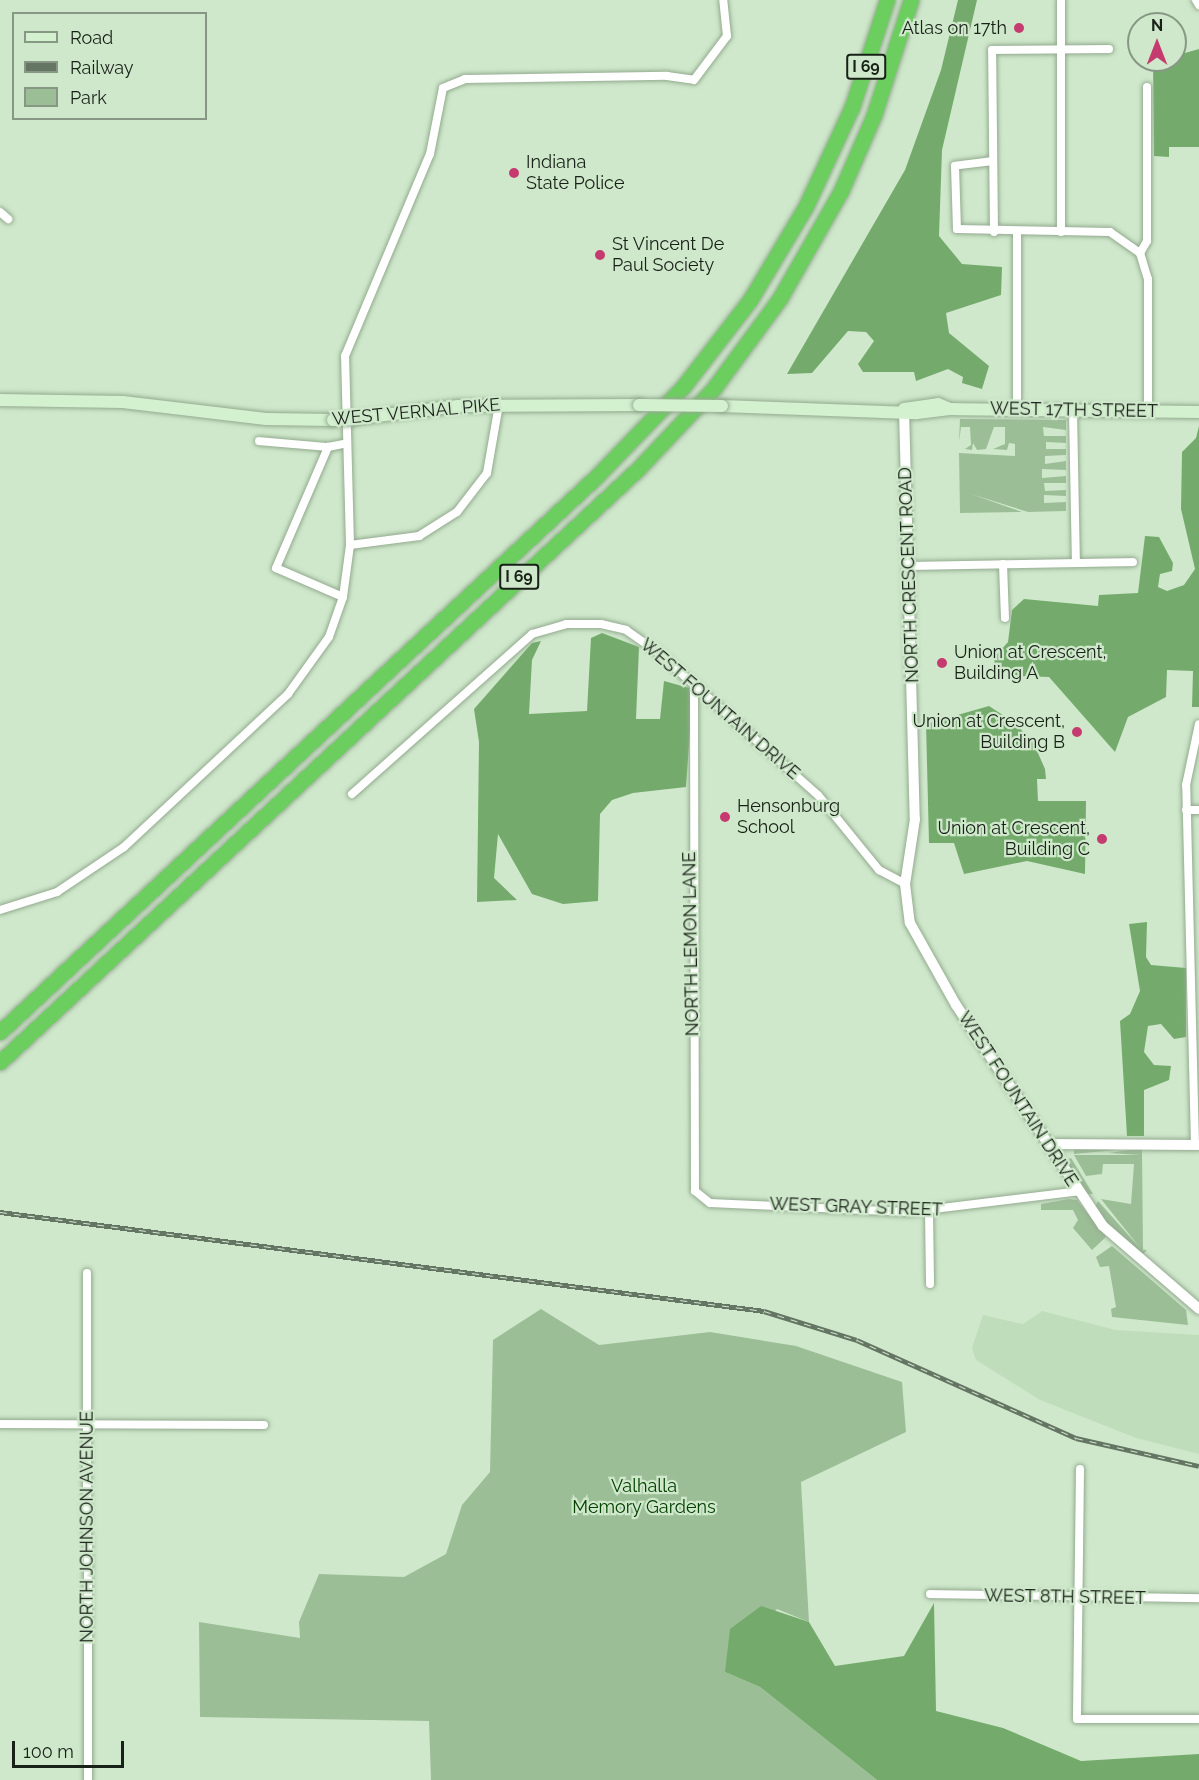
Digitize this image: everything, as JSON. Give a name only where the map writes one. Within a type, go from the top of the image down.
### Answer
[{"type":"highway","points":[[841,133],[849,85],[876,0]]},
{"type":"highway","name":"I 69","points":[[0,1032],[670,401],[765,277],[841,133],[887,0]]},
{"type":"highway","name":"I 69","points":[[0,1062],[639,468],[714,388],[780,298],[841,191],[878,107],[911,0]]},
{"type":"main road","name":"WEST VERNAL PIKE","points":[[0,400],[114,401],[266,419],[333,420],[499,404],[904,409]]},
{"type":"main road","name":"WEST 17TH STREET","points":[[904,409],[938,413],[950,409],[1199,412]]},
{"type":"street","points":[[0,910],[57,892],[132,841],[295,687],[329,637],[343,597],[350,544],[344,444],[345,356],[430,154],[443,88],[465,80],[667,76],[694,80],[727,36],[723,0]]},
{"type":"street","points":[[1061,0],[1061,232]]},
{"type":"street","points":[[1196,0],[1199,5]]},
{"type":"street","points":[[994,232],[992,50],[1109,50]]},
{"type":"street","points":[[1140,253],[1147,241],[1147,87]]},
{"type":"street","points":[[993,161],[955,166],[955,223],[963,231],[1110,232],[1140,253],[1148,279],[1148,411]]},
{"type":"street","points":[[0,212],[8,219]]},
{"type":"street","points":[[1017,232],[1017,410]]},
{"type":"street","points":[[350,544],[411,538],[457,512],[487,473],[499,404]]},
{"type":"street","name":"NORTH CRESCENT ROAD","points":[[904,409],[912,566],[915,828],[904,884]]},
{"type":"street","points":[[1073,411],[1076,562]]},
{"type":"street","points":[[259,441],[328,447],[344,444]]},
{"type":"street","points":[[328,447],[276,567],[343,597]]},
{"type":"street","points":[[912,566],[1133,562]]},
{"type":"street","points":[[1003,564],[1005,618]]},
{"type":"street","name":"WEST FOUNTAIN DRIVE","points":[[352,794],[522,641],[552,627],[594,623],[626,630],[694,685],[818,795],[879,870],[904,884],[908,916],[921,949],[1079,1191],[1124,1249],[1199,1309]]},
{"type":"street","name":"NORTH LEMON LANE","points":[[694,685],[692,1081],[695,1191],[703,1201]]},
{"type":"street","points":[[1049,1144],[1197,1145],[1196,1017],[1186,810],[1191,744],[1199,724]]},
{"type":"street","points":[[1186,810],[1199,810]]},
{"type":"street","name":"WEST GRAY STREET","points":[[703,1201],[929,1211],[1079,1191]]},
{"type":"street","points":[[929,1211],[930,1284]]},
{"type":"street","name":"NORTH JOHNSON AVENUE","points":[[87,1273],[88,1780]]},
{"type":"street","points":[[0,1424],[264,1425]]},
{"type":"street","points":[[1080,1469],[1077,1719],[1199,1719]]},
{"type":"street","name":"WEST 8TH STREET","points":[[930,1594],[1199,1598]]},
{"type":"shaded area","points":[[1042,1311],[1116,1330],[1199,1335],[1199,1454],[1136,1438],[1040,1400],[976,1360],[972,1348],[983,1315],[1023,1324]]},
{"type":"green space","points":[[958,0],[977,0],[942,150],[939,236],[962,264],[1002,267],[1001,295],[946,313],[949,333],[989,366],[982,389],[962,383],[963,377],[948,369],[916,381],[914,372],[863,372],[858,364],[874,341],[866,332],[848,331],[812,373],[787,374],[905,170],[941,70]]},
{"type":"green space","points":[[1199,49],[1199,147],[1169,147],[1169,157],[1154,156],[1153,72],[1187,72],[1187,52]]},
{"type":"green space","points":[[960,419],[1066,420],[1066,430],[1043,427],[1044,436],[1066,436],[1066,443],[1046,442],[1046,449],[1066,449],[1066,455],[1045,456],[1045,464],[1066,461],[1066,470],[1042,469],[1042,478],[1066,476],[1066,483],[1044,483],[1045,491],[1066,490],[1066,496],[1044,495],[1044,503],[1066,502],[1066,511],[1028,512],[971,494],[1022,512],[960,513],[959,453],[1015,456],[1015,444],[1009,443],[1007,450],[993,449],[1005,444],[1005,427],[994,427],[986,449],[977,450],[973,443],[972,450],[965,449],[971,445],[970,427],[961,427],[959,442]]},
{"type":"green space","points":[[1199,426],[1199,707],[1192,707],[1193,671],[1167,670],[1166,697],[1128,717],[1115,752],[1049,677],[1018,676],[995,666],[994,658],[1008,642],[1012,610],[1024,599],[1098,606],[1099,595],[1138,593],[1145,536],[1159,537],[1173,563],[1172,571],[1160,574],[1158,587],[1167,591],[1184,585],[1195,569],[1181,509],[1182,452],[1196,438]]},
{"type":"green space","points":[[602,633],[639,647],[636,719],[660,719],[664,681],[693,689],[686,787],[633,793],[612,800],[600,814],[598,901],[563,904],[532,894],[498,834],[494,878],[517,900],[477,902],[479,742],[474,709],[532,643],[541,641],[532,660],[529,714],[587,711],[591,638]]},
{"type":"green space","points":[[989,706],[1015,723],[1034,744],[1045,769],[1046,779],[1037,779],[1038,801],[1086,801],[1085,874],[1027,861],[964,874],[954,843],[929,843],[926,724]]},
{"type":"green space","points":[[1147,922],[1146,957],[1151,965],[1186,968],[1186,1037],[1174,1039],[1161,1024],[1148,1026],[1144,1052],[1154,1065],[1171,1066],[1169,1080],[1144,1090],[1144,1136],[1127,1136],[1120,1021],[1130,1014],[1140,991],[1129,924]]},
{"type":"green space","points":[[1142,1148],[1143,1250],[1147,1250],[1143,1254],[1134,1251],[1123,1242],[1095,1207],[1098,1201],[1141,1249],[1101,1199],[1131,1204],[1134,1164],[1103,1164],[1102,1174],[1086,1176],[1074,1155],[1141,1155],[1109,1153]]},
{"type":"green space","points":[[1074,1149],[1115,1149],[1115,1150],[1074,1154]]},
{"type":"green space","points":[[1071,1158],[1093,1194],[1085,1194],[1065,1161]]},
{"type":"green space","points":[[1069,1199],[1077,1200],[1106,1237],[1092,1250],[1073,1228],[1078,1220],[1073,1210],[1041,1210],[1041,1204]]},
{"type":"green space","points":[[1112,1246],[1186,1310],[1188,1325],[1112,1317],[1111,1309],[1116,1307],[1109,1266],[1100,1267],[1096,1257]]},
{"type":"green space","name":"Valhalla Memory Gardens","points":[[541,1309],[599,1345],[710,1332],[796,1346],[902,1382],[906,1432],[801,1482],[809,1622],[777,1609],[725,1672],[760,1687],[877,1780],[431,1780],[429,1721],[200,1717],[199,1622],[300,1638],[299,1622],[319,1574],[404,1577],[446,1554],[462,1505],[490,1472],[493,1340]]},
{"type":"green space","points":[[934,1603],[936,1711],[1003,1728],[1081,1761],[1199,1754],[1199,1780],[877,1780],[760,1687],[725,1672],[730,1629],[761,1606],[809,1622],[835,1666],[904,1656]]},
{"type":"railway","points":[[0,1212],[764,1311],[857,1340],[1076,1438],[1199,1466]]},
{"type":"place","name":"Atlas on 17th","points":[[1019,28]]},
{"type":"place","name":"Indiana State Police","points":[[514,173]]},
{"type":"place","name":"St Vincent De Paul Society","points":[[600,255]]},
{"type":"place","name":"Union at Crescent, Building A","points":[[942,663]]},
{"type":"place","name":"Union at Crescent, Building B","points":[[1077,732]]},
{"type":"place","name":"Hensonburg School","points":[[725,817]]},
{"type":"place","name":"Union at Crescent, Building C","points":[[1102,839]]}]
